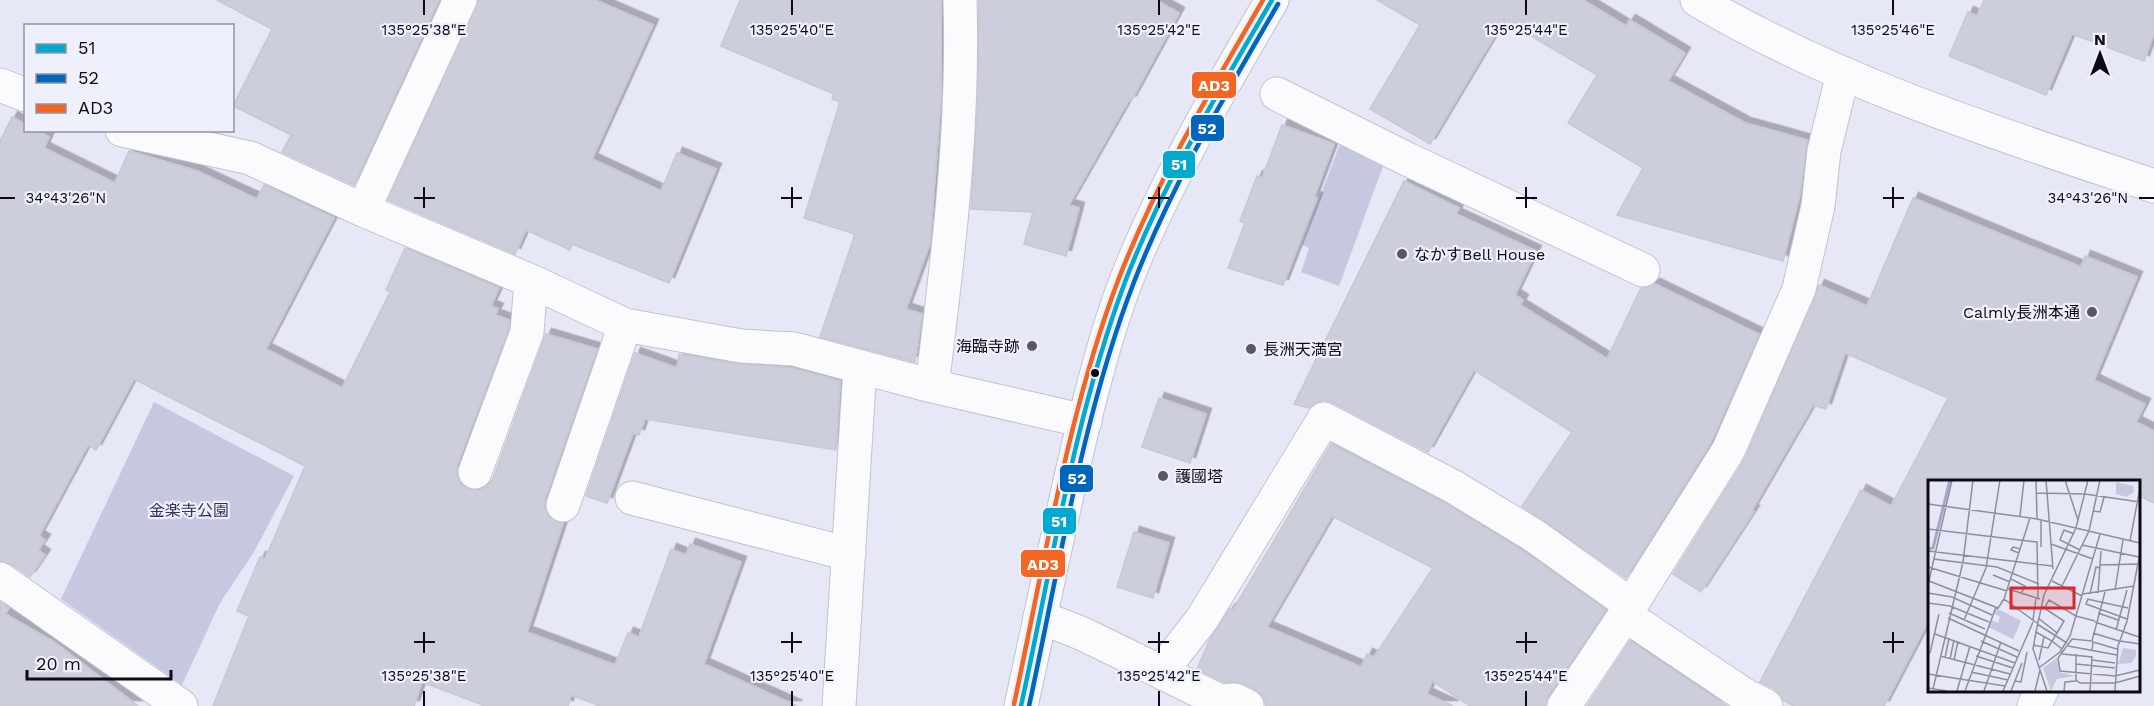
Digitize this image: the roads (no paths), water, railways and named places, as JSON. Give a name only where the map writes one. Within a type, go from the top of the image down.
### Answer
[{"type":"street","points":[[363,210],[460,0]]},
{"type":"street","points":[[933,386],[953,198],[962,57],[960,0]]},
{"type":"street","points":[[1021,706],[1095,373],[1133,262],[1170,184],[1272,0]]},
{"type":"street","points":[[1697,0],[1735,10],[1843,74],[2007,137],[2154,186]]},
{"type":"street","points":[[1564,706],[1628,610],[1728,451],[1798,289],[1818,206],[1824,151],[1843,74]]},
{"type":"street","points":[[0,85],[24,93]]},
{"type":"street","points":[[1277,94],[1407,159],[1643,270]]},
{"type":"street","points":[[131,132],[250,158],[363,210],[531,281],[625,325],[741,346],[794,349],[933,386],[1084,421]]},
{"type":"street","points":[[475,472],[527,332],[531,281]]},
{"type":"street","points":[[563,505],[625,325]]},
{"type":"street","points":[[839,706],[860,367]]},
{"type":"street","points":[[1161,672],[1202,620],[1324,419],[1454,487],[1533,535],[1628,610],[1766,706]]},
{"type":"street","points":[[632,498],[849,554]]},
{"type":"street","points":[[0,579],[181,706]]},
{"type":"street","points":[[1040,617],[1083,634],[1228,704]]},
{"type":"street","points":[[2034,706],[2042,691]]},
{"type":"place","name":"なかすBell House","points":[[1402,254]]},
{"type":"place","name":"Calmly長洲本通","points":[[2092,312]]},
{"type":"place","name":"海臨寺跡","points":[[1032,346]]},
{"type":"place","name":"長洲天満宮","points":[[1251,349]]},
{"type":"place","name":"護國塔","points":[[1163,476]]},
{"type":"park label","name":"金楽寺公園","points":[[189,510]]}]
